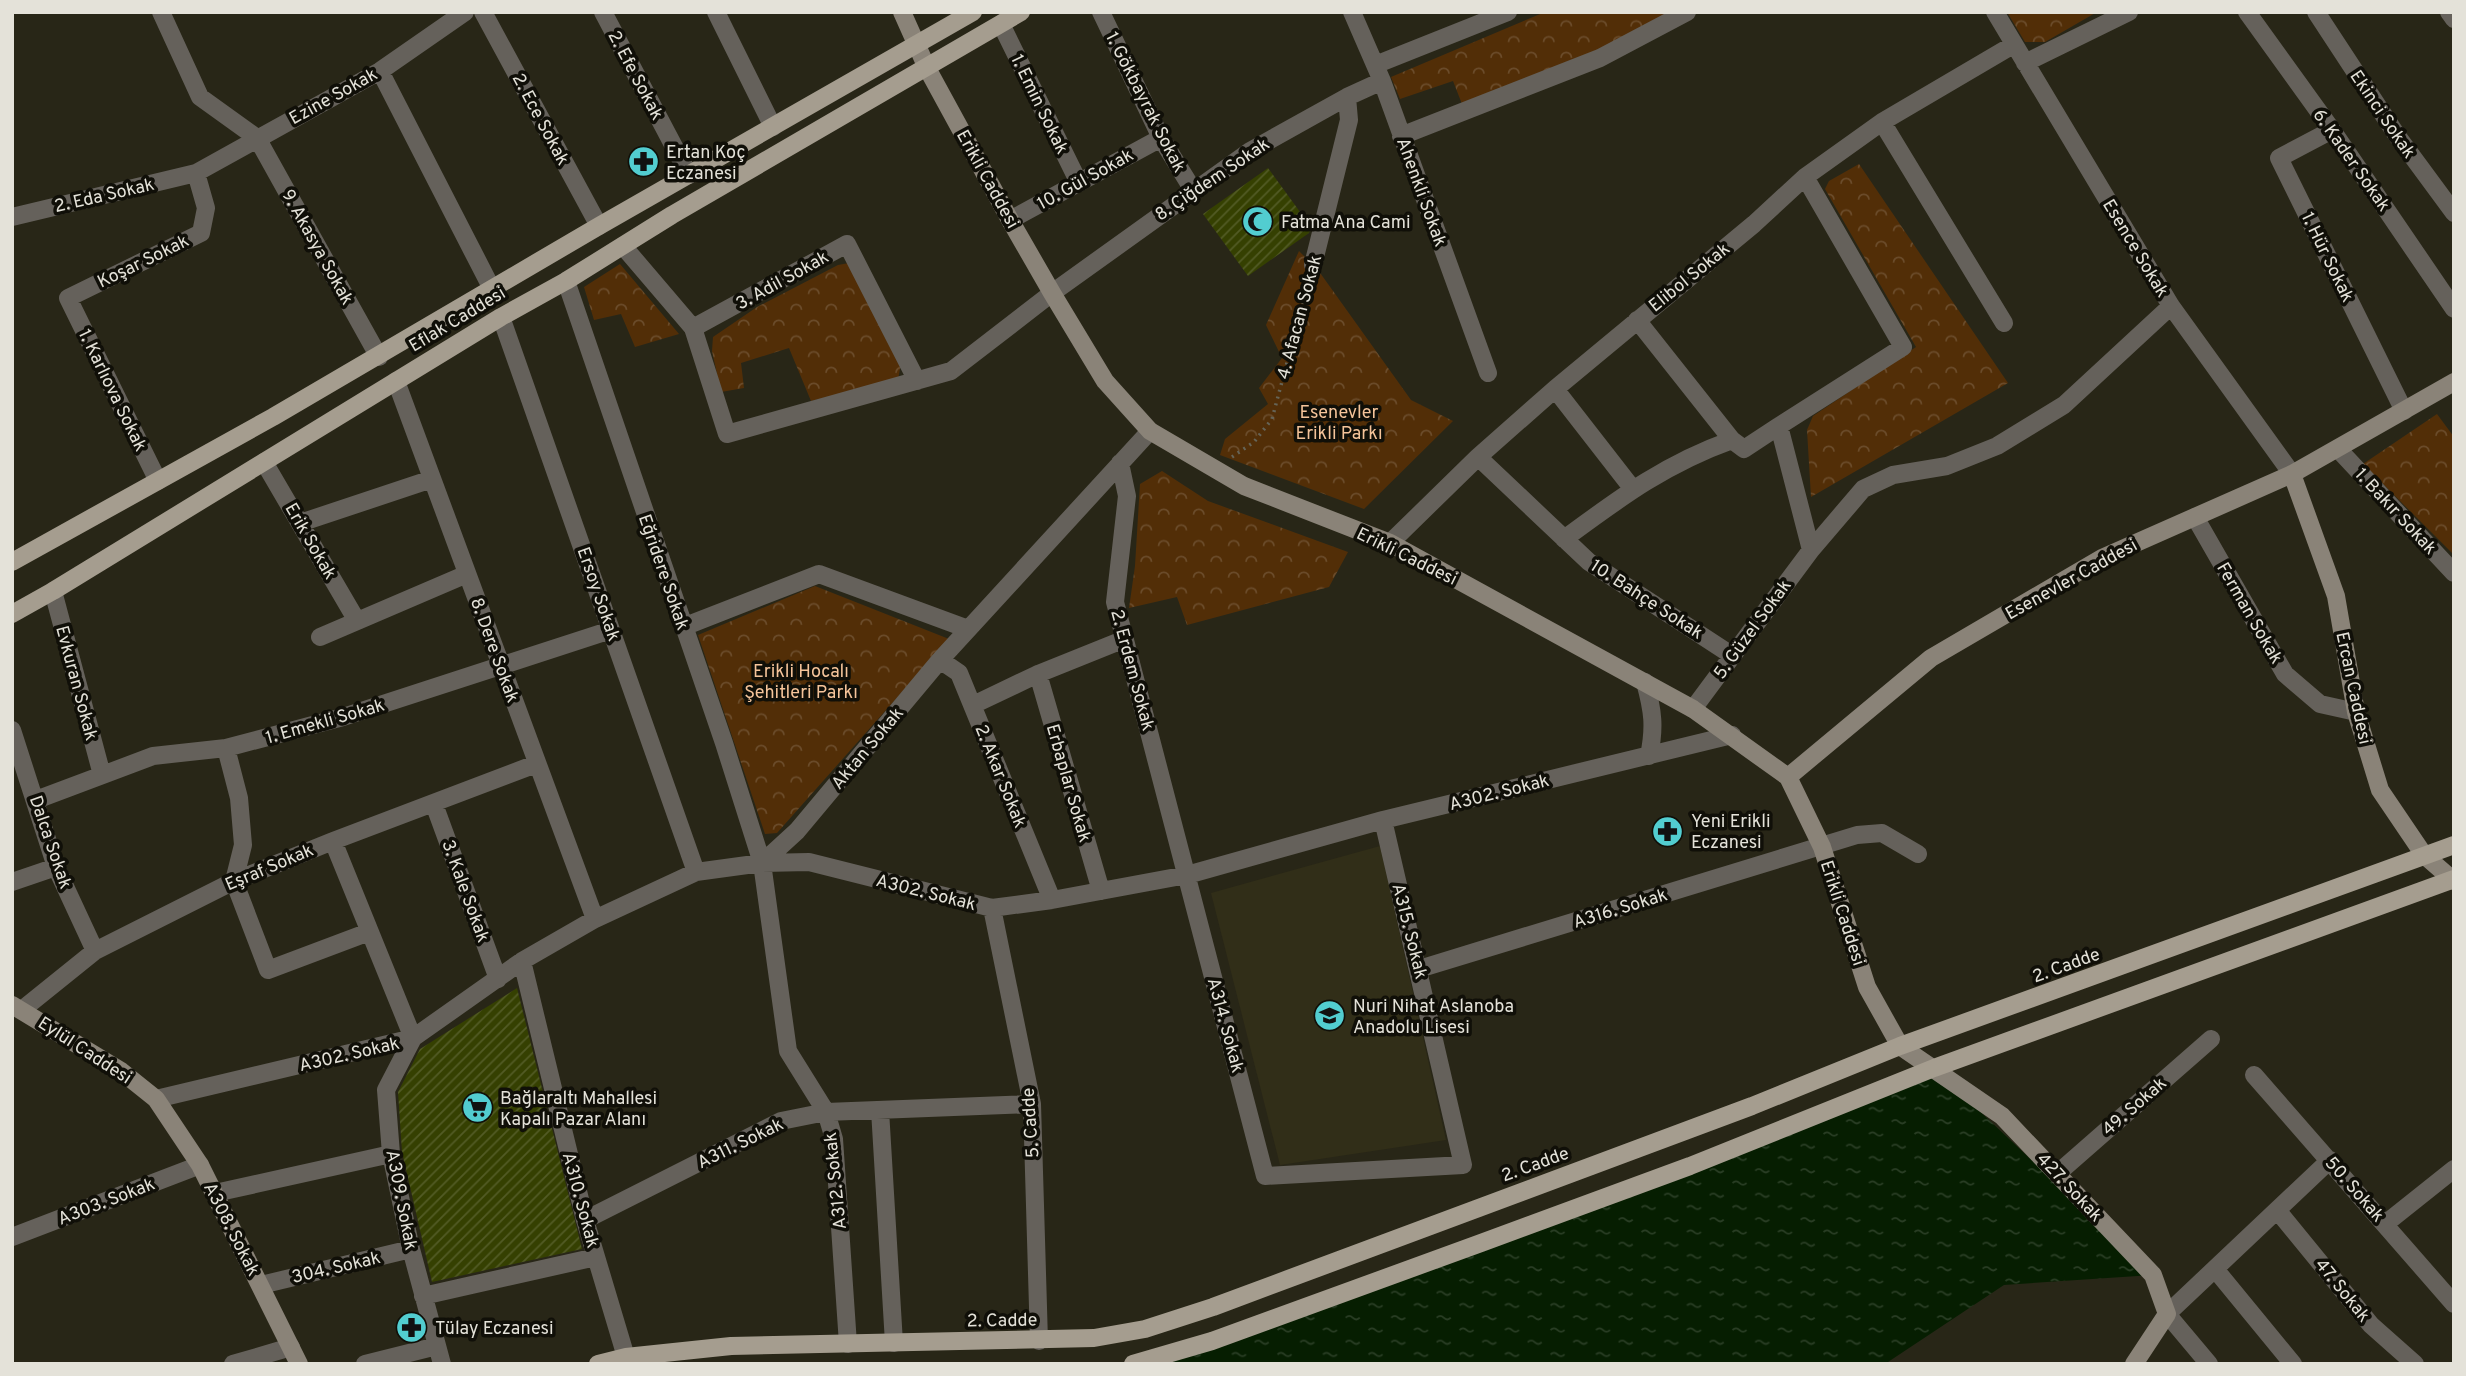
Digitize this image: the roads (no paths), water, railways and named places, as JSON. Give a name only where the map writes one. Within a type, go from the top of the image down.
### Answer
[{"type":"main road","name":"Erikli Caddesi","points":[[902,12],[927,68],[1052,293],[1105,382],[1150,431],[1244,486],[1390,543],[1693,709],[1788,777],[1822,847],[1867,987],[1900,1046]]},
{"type":"main road","name":"Eflak Caddesi","points":[[12,562],[379,357],[599,226],[973,12]]},
{"type":"main road","name":"Eflak Caddesi","points":[[12,614],[501,317],[1021,12]]},
{"type":"main road","name":"Esenevler Caddesi","points":[[1788,777],[1931,658],[2102,558],[2292,474],[2454,382]]},
{"type":"main road","name":"Ercan Caddesi","points":[[2292,474],[2336,596],[2356,712],[2380,790],[2424,855],[2453,880]]},
{"type":"main road","name":"2. Cadde","points":[[598,1364],[626,1357],[731,1346],[1039,1341],[1094,1338],[1145,1329],[1213,1307],[1752,1106],[1900,1046],[2454,845]]},
{"type":"main road","points":[[1133,1364],[1212,1341],[1690,1166],[1934,1068],[2453,880]]},
{"type":"main road","name":"Eylül Caddesi","points":[[18,1007],[121,1071],[156,1099]]},
{"type":"main road","name":"427. Sokak","points":[[1900,1046],[2002,1116],[2153,1275],[2167,1314]]},
{"type":"main road","name":"A308. Sokak","points":[[156,1099],[200,1165],[295,1356]]},
{"type":"main road","points":[[2134,1364],[2167,1314]]},
{"type":"street","points":[[161,12],[200,97],[257,138]]},
{"type":"street","name":"Ezine Sokak","points":[[196,173],[380,71],[465,12]]},
{"type":"street","name":"2. Ece Sokak","points":[[483,12],[599,226]]},
{"type":"street","name":"2. Efe Sokak","points":[[603,12],[689,175]]},
{"type":"street","points":[[716,12],[773,127]]},
{"type":"street","name":"1. Gökbayrak Sokak","points":[[1101,12],[1161,138],[1193,190]]},
{"type":"street","name":"Ahenkli Sokak","points":[[1352,12],[1378,73],[1488,373]]},
{"type":"street","name":"8. Çiğdem Sokak","points":[[1052,293],[1250,151],[1347,97],[1378,73],[1508,12]]},
{"type":"street","points":[[1401,136],[1600,58],[1688,12]]},
{"type":"street","name":"Esence Sokak","points":[[1995,12],[2171,306],[2292,474]]},
{"type":"street","points":[[2025,63],[2129,12]]},
{"type":"street","name":"6. Kader Sokak","points":[[2248,12],[2454,309]]},
{"type":"street","name":"Ekinci Sokak","points":[[2316,12],[2398,137],[2454,213]]},
{"type":"street","points":[[2449,12],[2454,19]]},
{"type":"street","name":"1. Emin Sokak","points":[[1001,24],[1079,183]]},
{"type":"street","name":"Elibol Sokak","points":[[1390,543],[1478,457],[1555,389],[1754,224],[1805,177],[1882,122],[2013,45]]},
{"type":"street","points":[[380,71],[492,289]]},
{"type":"street","name":"4. Afacan Sokak","points":[[1313,265],[1349,120],[1347,97]]},
{"type":"street","points":[[1882,122],[2004,323]]},
{"type":"street","name":"1. Hür Sokak","points":[[2332,130],[2279,158],[2404,411]]},
{"type":"street","name":"9. Akasya Sokak","points":[[257,138],[379,357]]},
{"type":"street","name":"10. Gül Sokak","points":[[1010,220],[1161,138]]},
{"type":"street","name":"2. Eda Sokak","points":[[12,217],[196,173]]},
{"type":"street","name":"Koşar Sokak","points":[[68,298],[201,233],[205,208],[196,173]]},
{"type":"street","points":[[1637,320],[1732,440],[1744,449],[1903,347],[1805,177]]},
{"type":"street","name":"3. Adil Sokak","points":[[693,328],[847,244],[917,381]]},
{"type":"street","points":[[623,246],[693,328],[727,434],[951,371],[1052,293]]},
{"type":"street","name":"Eğridere Sokak","points":[[566,281],[762,863]]},
{"type":"street","name":"1. Karlıova Sokak","points":[[68,298],[158,481]]},
{"type":"street","name":"5. Güzel Sokak","points":[[1693,709],[1811,550],[1863,489],[1893,475],[1947,466],[1997,446],[2064,405],[2171,306]]},
{"type":"street","name":"Ersoy Sokak","points":[[501,317],[696,872]]},
{"type":"street","name":"8. Dere Sokak","points":[[396,381],[595,919]]},
{"type":"street","points":[[1555,389],[1632,488]]},
{"type":"street","points":[[1779,426],[1811,550]]},
{"type":"street","name":"Aktan Sokak","points":[[762,863],[797,831],[940,660],[1150,431]]},
{"type":"street","points":[[1564,539],[1632,488],[1697,452],[1732,440]]},
{"type":"street","name":"1. Bakır Sokak","points":[[2338,449],[2454,573]]},
{"type":"street","name":"10. Bahçe Sokak","points":[[1478,457],[1589,562],[1733,656]]},
{"type":"street","name":"Erik Sokak","points":[[264,462],[357,621]]},
{"type":"street","name":"2. Erdem Sokak","points":[[1120,463],[1127,496],[1115,601],[1186,875]]},
{"type":"street","points":[[300,523],[432,479]]},
{"type":"street","name":"Ferman Sokak","points":[[2195,517],[2284,674],[2320,704],[2356,712]]},
{"type":"street","points":[[320,637],[467,574]]},
{"type":"street","points":[[683,627],[819,574],[968,629]]},
{"type":"street","name":"Evkuran Sokak","points":[[53,591],[102,775]]},
{"type":"street","name":"1. Emekli Sokak","points":[[36,800],[153,757],[226,748],[343,717],[611,630]]},
{"type":"street","points":[[973,705],[1038,674],[1125,639]]},
{"type":"street","name":"2. Akar Sokak","points":[[940,660],[960,673],[1052,901]]},
{"type":"street","name":"Erbaplar Sokak","points":[[1038,674],[1101,891]]},
{"type":"street","points":[[1645,682],[1652,707],[1654,730],[1649,756]]},
{"type":"street","name":"Dalca Sokak","points":[[12,730],[56,867],[95,951]]},
{"type":"street","name":"A302. Sokak","points":[[156,1099],[413,1038],[522,961],[595,919],[696,872],[762,863],[809,862],[992,908],[1052,901],[1186,875],[1383,820],[1732,735]]},
{"type":"street","points":[[226,748],[239,798],[243,845],[234,881],[268,970],[369,932]]},
{"type":"street","name":"Eşraf Sokak","points":[[18,1007],[95,951],[234,881],[536,764]]},
{"type":"street","name":"3. Kale Sokak","points":[[434,804],[498,979]]},
{"type":"street","name":"A315. Sokak","points":[[1383,820],[1463,1165]]},
{"type":"street","name":"A316. Sokak","points":[[1419,969],[1857,835],[1882,833],[1918,854]]},
{"type":"street","points":[[332,841],[413,1038]]},
{"type":"street","name":"A312. Sokak","points":[[762,863],[788,1051],[826,1112],[834,1139],[848,1344]]},
{"type":"street","points":[[12,883],[56,867]]},
{"type":"street","name":"A314. Sokak","points":[[1186,875],[1265,1176],[1463,1165]]},
{"type":"street","name":"5. Cadde","points":[[992,908],[1032,1104],[1039,1341]]},
{"type":"street","name":"A310. Sokak","points":[[522,961],[585,1220],[626,1357]]},
{"type":"street","name":"A309. Sokak","points":[[413,1038],[386,1090],[391,1154],[411,1249],[442,1364]]},
{"type":"street","name":"49. Sokak","points":[[2058,1174],[2211,1039]]},
{"type":"street","name":"50. Sokak","points":[[2254,1075],[2454,1304]]},
{"type":"street","name":"A311. Sokak","points":[[585,1220],[781,1121],[826,1112],[1032,1104]]},
{"type":"street","points":[[880,1110],[894,1343]]},
{"type":"street","points":[[215,1193],[391,1154]]},
{"type":"street","points":[[2209,1364],[2167,1314],[2330,1160]]},
{"type":"street","name":"A303. Sokak","points":[[12,1237],[200,1165]]},
{"type":"street","points":[[2385,1224],[2454,1168]]},
{"type":"street","name":"47. Sokak","points":[[2277,1210],[2371,1325],[2415,1364]]},
{"type":"street","name":"304. Sokak","points":[[261,1285],[411,1249]]},
{"type":"street","points":[[424,1296],[596,1257]]},
{"type":"street","points":[[2215,1269],[2293,1364]]},
{"type":"street","points":[[365,1364],[437,1346]]},
{"type":"street","points":[[233,1364],[295,1356]]},
{"type":"water","points":[[1934,1068],[2153,1275],[2004,1285],[1885,1364],[1154,1364]]},
{"type":"place","name":"Ertan Koç Eczanesi","points":[[643,162]]},
{"type":"place","name":"Fatma Ana Cami","points":[[1258,222]]},
{"type":"place","name":"Yeni Erikli Eczanesi","points":[[1668,831]]},
{"type":"place","name":"Nuri Nihat Aslanoba Anadolu Lisesi","points":[[1330,1016]]},
{"type":"place","name":"Bağlaraltı Mahallesi Kapalı Pazar Alanı","points":[[477,1108]]},
{"type":"place","name":"Tülay Eczanesi","points":[[412,1328]]},
{"type":"park label","name":"Esenevler Erikli Parkı","points":[[1339,422]]},
{"type":"park label","name":"Erikli Hocalı Şehitleri Parkı","points":[[801,681]]}]
